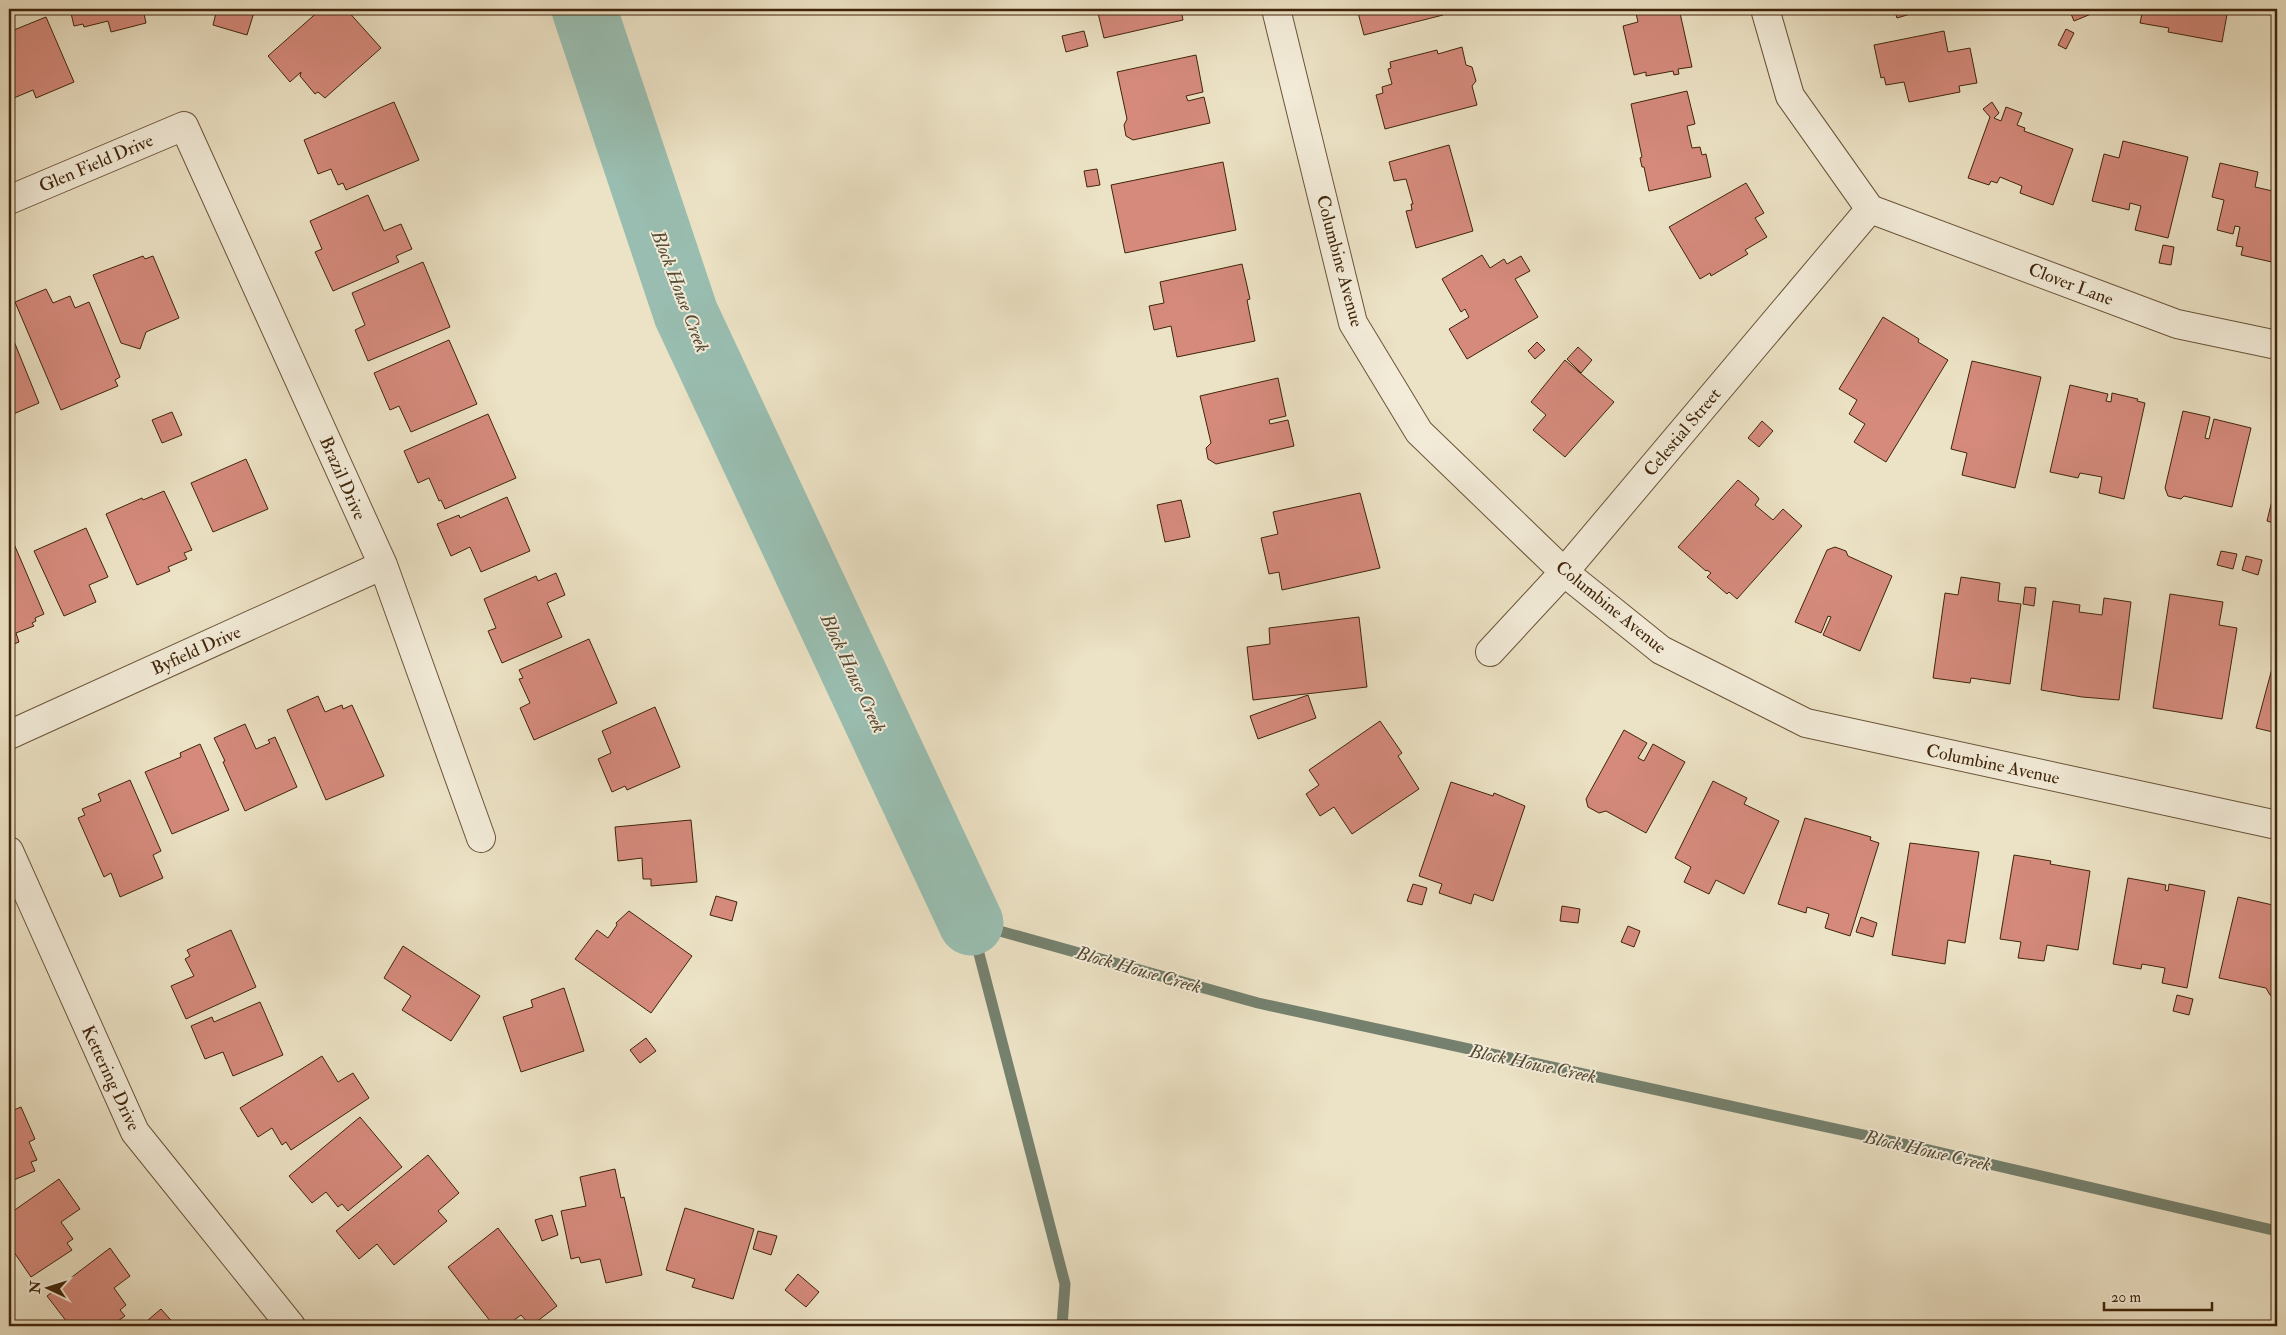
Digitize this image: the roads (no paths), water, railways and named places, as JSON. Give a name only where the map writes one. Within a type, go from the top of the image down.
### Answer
[{"type":"street","name":"Columbine Avenue","points":[[1276,9],[1353,323],[1419,432],[1564,572],[1661,650],[1806,723],[2277,825]]},
{"type":"street","points":[[1765,9],[1790,96],[1870,209]]},
{"type":"street","name":"Glen Field Drive","points":[[9,200],[184,126]]},
{"type":"street","name":"Brazil Drive","points":[[184,126],[383,565],[481,838]]},
{"type":"street","name":"Celestial Street","points":[[1490,652],[1564,572],[1870,209]]},
{"type":"street","name":"Clover Lane","points":[[1870,209],[2177,324],[2277,345]]},
{"type":"street","name":"Byfield Drive","points":[[9,735],[383,565]]},
{"type":"street","name":"Kettering Drive","points":[[9,851],[135,1132],[292,1326]]},
{"type":"waterway","name":"Block House Creek","points":[[584,9],[686,314],[971,923]]},
{"type":"waterway","name":"Block House Creek","points":[[971,923],[1258,1003],[1882,1139],[2277,1231]]},
{"type":"waterway","points":[[971,923],[1065,1284],[1062,1326]]}]
